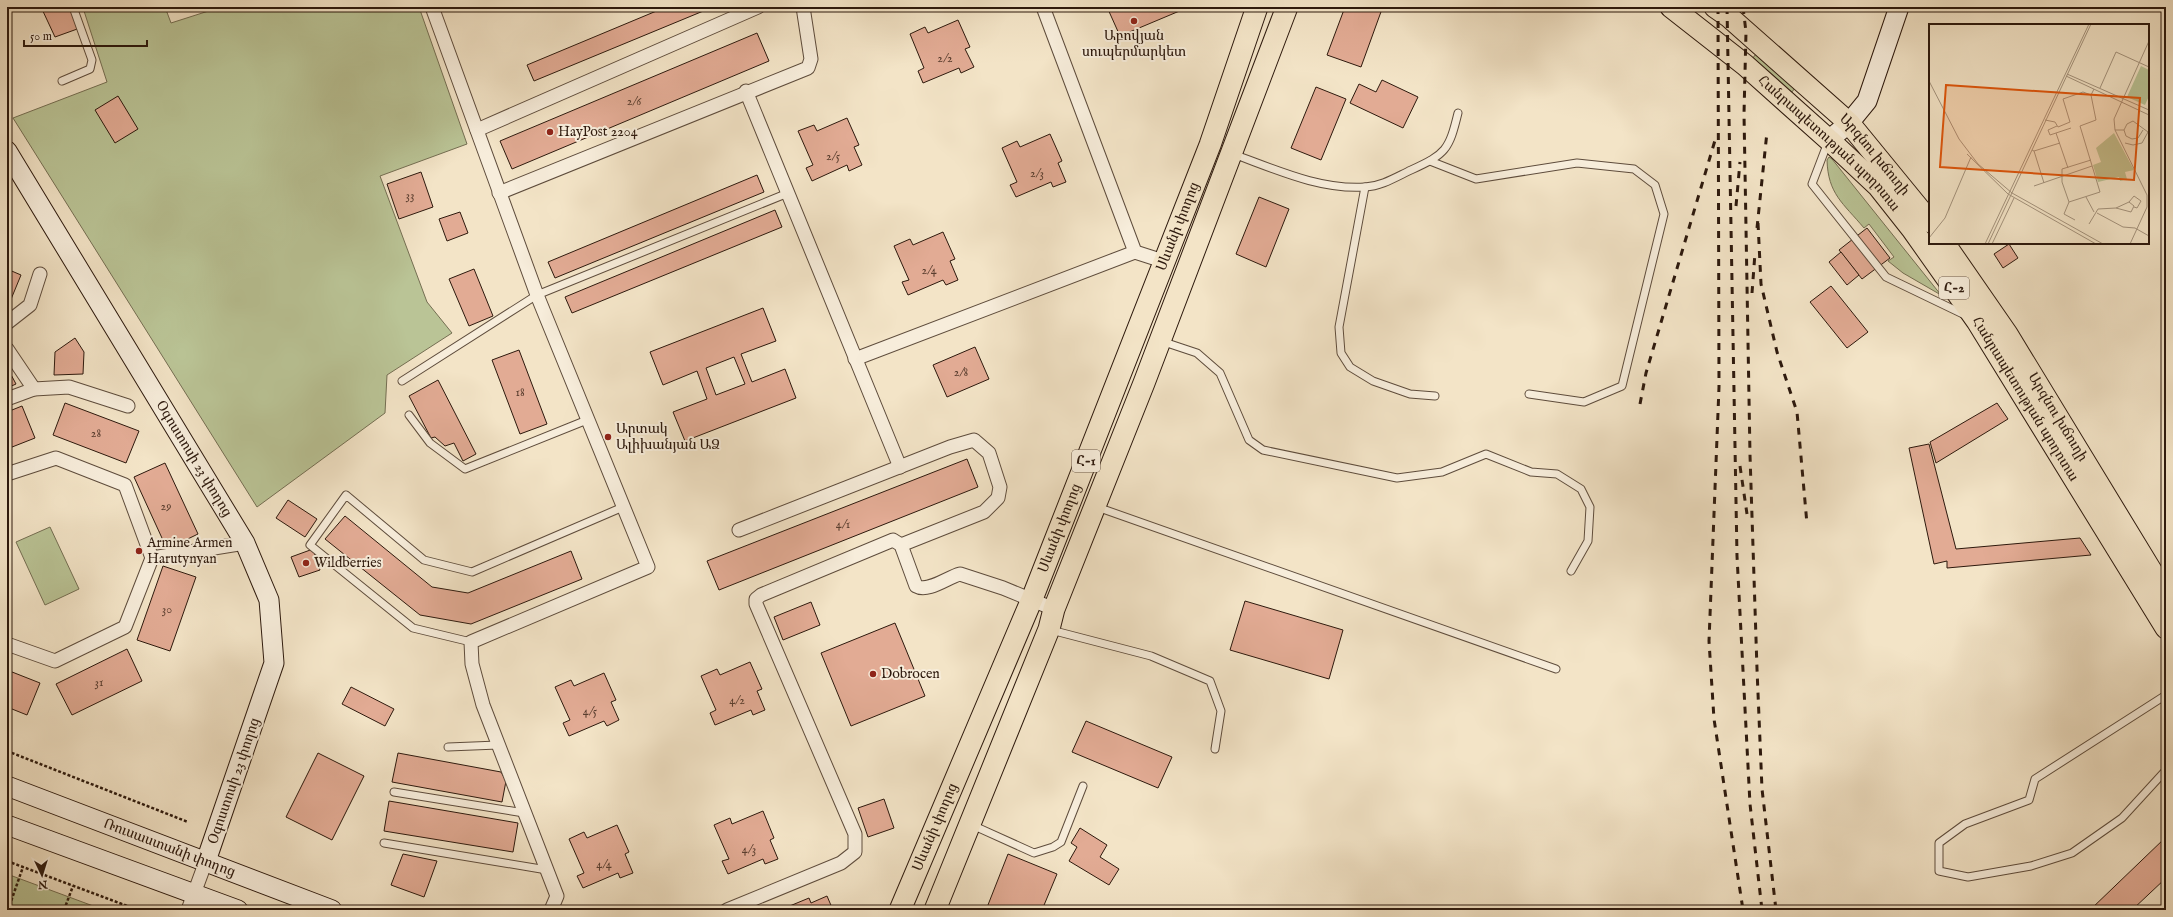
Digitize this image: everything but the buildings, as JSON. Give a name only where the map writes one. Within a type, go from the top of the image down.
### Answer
[{"type":"main road","name":"Սևանի փողոց","points":[[936,910],[1049,629],[1054,609],[1160,340],[1220,149],[1257,7]]},
{"type":"main road","name":"Սևանի փողոց","points":[[900,910],[1032,599],[1163,262],[1220,149],[1287,7]]},
{"type":"main road","name":"Հանրապետության պողոտա","points":[[1671,7],[1745,66],[1829,140],[1878,186],[1912,229],[1977,321],[2166,628]]},
{"type":"main road","name":"Հանրապետության պողոտա","points":[[1715,7],[1832,108]]},
{"type":"main road","name":"Արզնու խճուղի","points":[[1832,108],[1849,123],[1929,221]]},
{"type":"main road","name":"Արզնու խճուղի","points":[[1945,244],[2007,334],[2166,595]]},
{"type":"street","points":[[432,7],[537,295],[648,567],[471,642],[476,684],[498,745],[557,896],[551,910]]},
{"type":"street","points":[[477,130],[758,7]]},
{"type":"street","points":[[499,193],[746,91],[808,68],[811,60],[803,7]]},
{"type":"street","points":[[1043,7],[1135,252]]},
{"type":"street","points":[[1829,140],[1849,123],[1867,101],[1899,7]]},
{"type":"street","points":[[746,91],[900,468]]},
{"type":"street","name":"Օգոստոսի 23 փողոց","points":[[7,151],[245,543],[269,600],[274,663],[206,861]]},
{"type":"street","points":[[855,359],[1135,252],[1163,262]]},
{"type":"street","points":[[7,323],[30,305],[40,274]]},
{"type":"street","points":[[7,349],[34,389]]},
{"type":"street","points":[[7,399],[34,389],[69,387],[128,406]]},
{"type":"street","points":[[740,530],[950,447],[974,440],[989,453],[1000,487],[998,498],[984,512],[901,545]]},
{"type":"street","points":[[7,474],[56,458],[125,485],[152,558],[125,627],[55,661],[7,644]]},
{"type":"street","points":[[727,910],[841,863],[855,852],[855,834],[756,604],[756,600],[761,595],[893,540],[901,545],[916,586],[920,588],[926,588],[960,574],[1032,599],[1054,609]]},
{"type":"street","points":[[152,558],[245,543]]},
{"type":"street","name":"Ռուսաստանի փողոց","points":[[7,786],[332,910]]},
{"type":"street","points":[[7,824],[191,902],[238,910]]},
{"type":"street","points":[[191,902],[206,861]]},
{"type":"lane","points":[[62,82],[90,69],[92,65],[92,60],[73,7]]},
{"type":"lane","points":[[1220,149],[1316,183],[1365,187],[1384,183],[1430,161],[1443,151],[1451,140],[1458,113]]},
{"type":"lane","points":[[1829,140],[1812,184],[1886,277],[1977,321]]},
{"type":"lane","points":[[1430,161],[1476,179],[1578,162],[1634,169],[1655,185],[1664,214],[1622,386],[1584,402],[1529,394]]},
{"type":"lane","points":[[1365,187],[1339,327],[1341,354],[1350,367],[1373,380],[1410,394],[1435,396]]},
{"type":"lane","points":[[402,381],[537,295],[788,193]]},
{"type":"lane","points":[[1160,340],[1197,353],[1220,373],[1249,440],[1263,450],[1397,478],[1442,472],[1486,454],[1531,472],[1557,474],[1581,489],[1590,508],[1588,541],[1571,571]]},
{"type":"lane","points":[[409,415],[430,444],[465,469],[588,420]]},
{"type":"lane","points":[[471,642],[413,628],[310,545],[346,495],[424,560],[472,572],[623,506]]},
{"type":"lane","points":[[1095,506],[1556,669]]},
{"type":"lane","points":[[1049,629],[1151,656],[1210,681],[1221,711],[1215,749]]},
{"type":"lane","points":[[2166,694],[2035,779],[2029,800],[1965,824],[1939,844],[1939,871],[1968,877],[2031,866],[2072,853],[2122,818],[2166,770]]},
{"type":"lane","points":[[448,747],[498,745]]},
{"type":"lane","points":[[970,824],[1034,853],[1053,847],[1061,842],[1083,786]]},
{"type":"lane","points":[[394,792],[524,813]]},
{"type":"lane","points":[[384,843],[547,870]]},
{"type":"path","points":[[7,751],[188,822]]},
{"type":"path","points":[[7,860],[138,910]]},
{"type":"path","points":[[8,910],[8,905],[23,867]]},
{"type":"path","points":[[64,910],[73,886]]},
{"type":"green space","points":[[95,7],[165,7],[171,23],[221,7],[419,7],[467,144],[380,176],[427,302],[452,333],[387,375],[385,413],[257,507],[13,118],[107,82],[84,11]]},
{"type":"green space","points":[[1756,54],[1796,87],[1791,93],[1751,60]]},
{"type":"green space","points":[[1829,157],[1941,295],[1903,273],[1888,261],[1894,257],[1869,224],[1864,228],[1843,204],[1834,190],[1828,172],[1827,160]]},
{"type":"green space","points":[[50,527],[79,589],[45,605],[16,542]]},
{"type":"green space","points":[[7,874],[104,910],[7,910]]},
{"type":"railway","points":[[1718,7],[1719,387],[1709,641],[1714,719],[1743,910]]},
{"type":"railway","points":[[1727,7],[1737,556],[1750,804],[1762,910]]},
{"type":"railway","points":[[1743,7],[1746,32],[1744,114],[1750,455],[1757,669],[1762,789],[1776,910]]},
{"type":"railway","points":[[1757,228],[1767,132]]},
{"type":"railway","points":[[1640,404],[1646,373],[1716,137]]},
{"type":"railway","points":[[1736,206],[1740,162]]},
{"type":"railway","points":[[1758,223],[1761,284],[1777,352],[1797,412],[1807,524]]},
{"type":"railway","points":[[1752,293],[1755,253]]},
{"type":"railway","points":[[1740,466],[1747,514]]},
{"type":"place","name":"Աբովյան սուպերմարկետ","points":[[1134,21]]},
{"type":"place","name":"HayPost 2204","points":[[550,132]]},
{"type":"place","name":"Արտակ Ալիխանյան ԱՁ","points":[[608,437]]},
{"type":"place","name":"Armine Armen Harutynyan","points":[[139,551]]},
{"type":"place","name":"Wildberries","points":[[306,563]]},
{"type":"place","name":"Dobrocen","points":[[873,674]]}]
